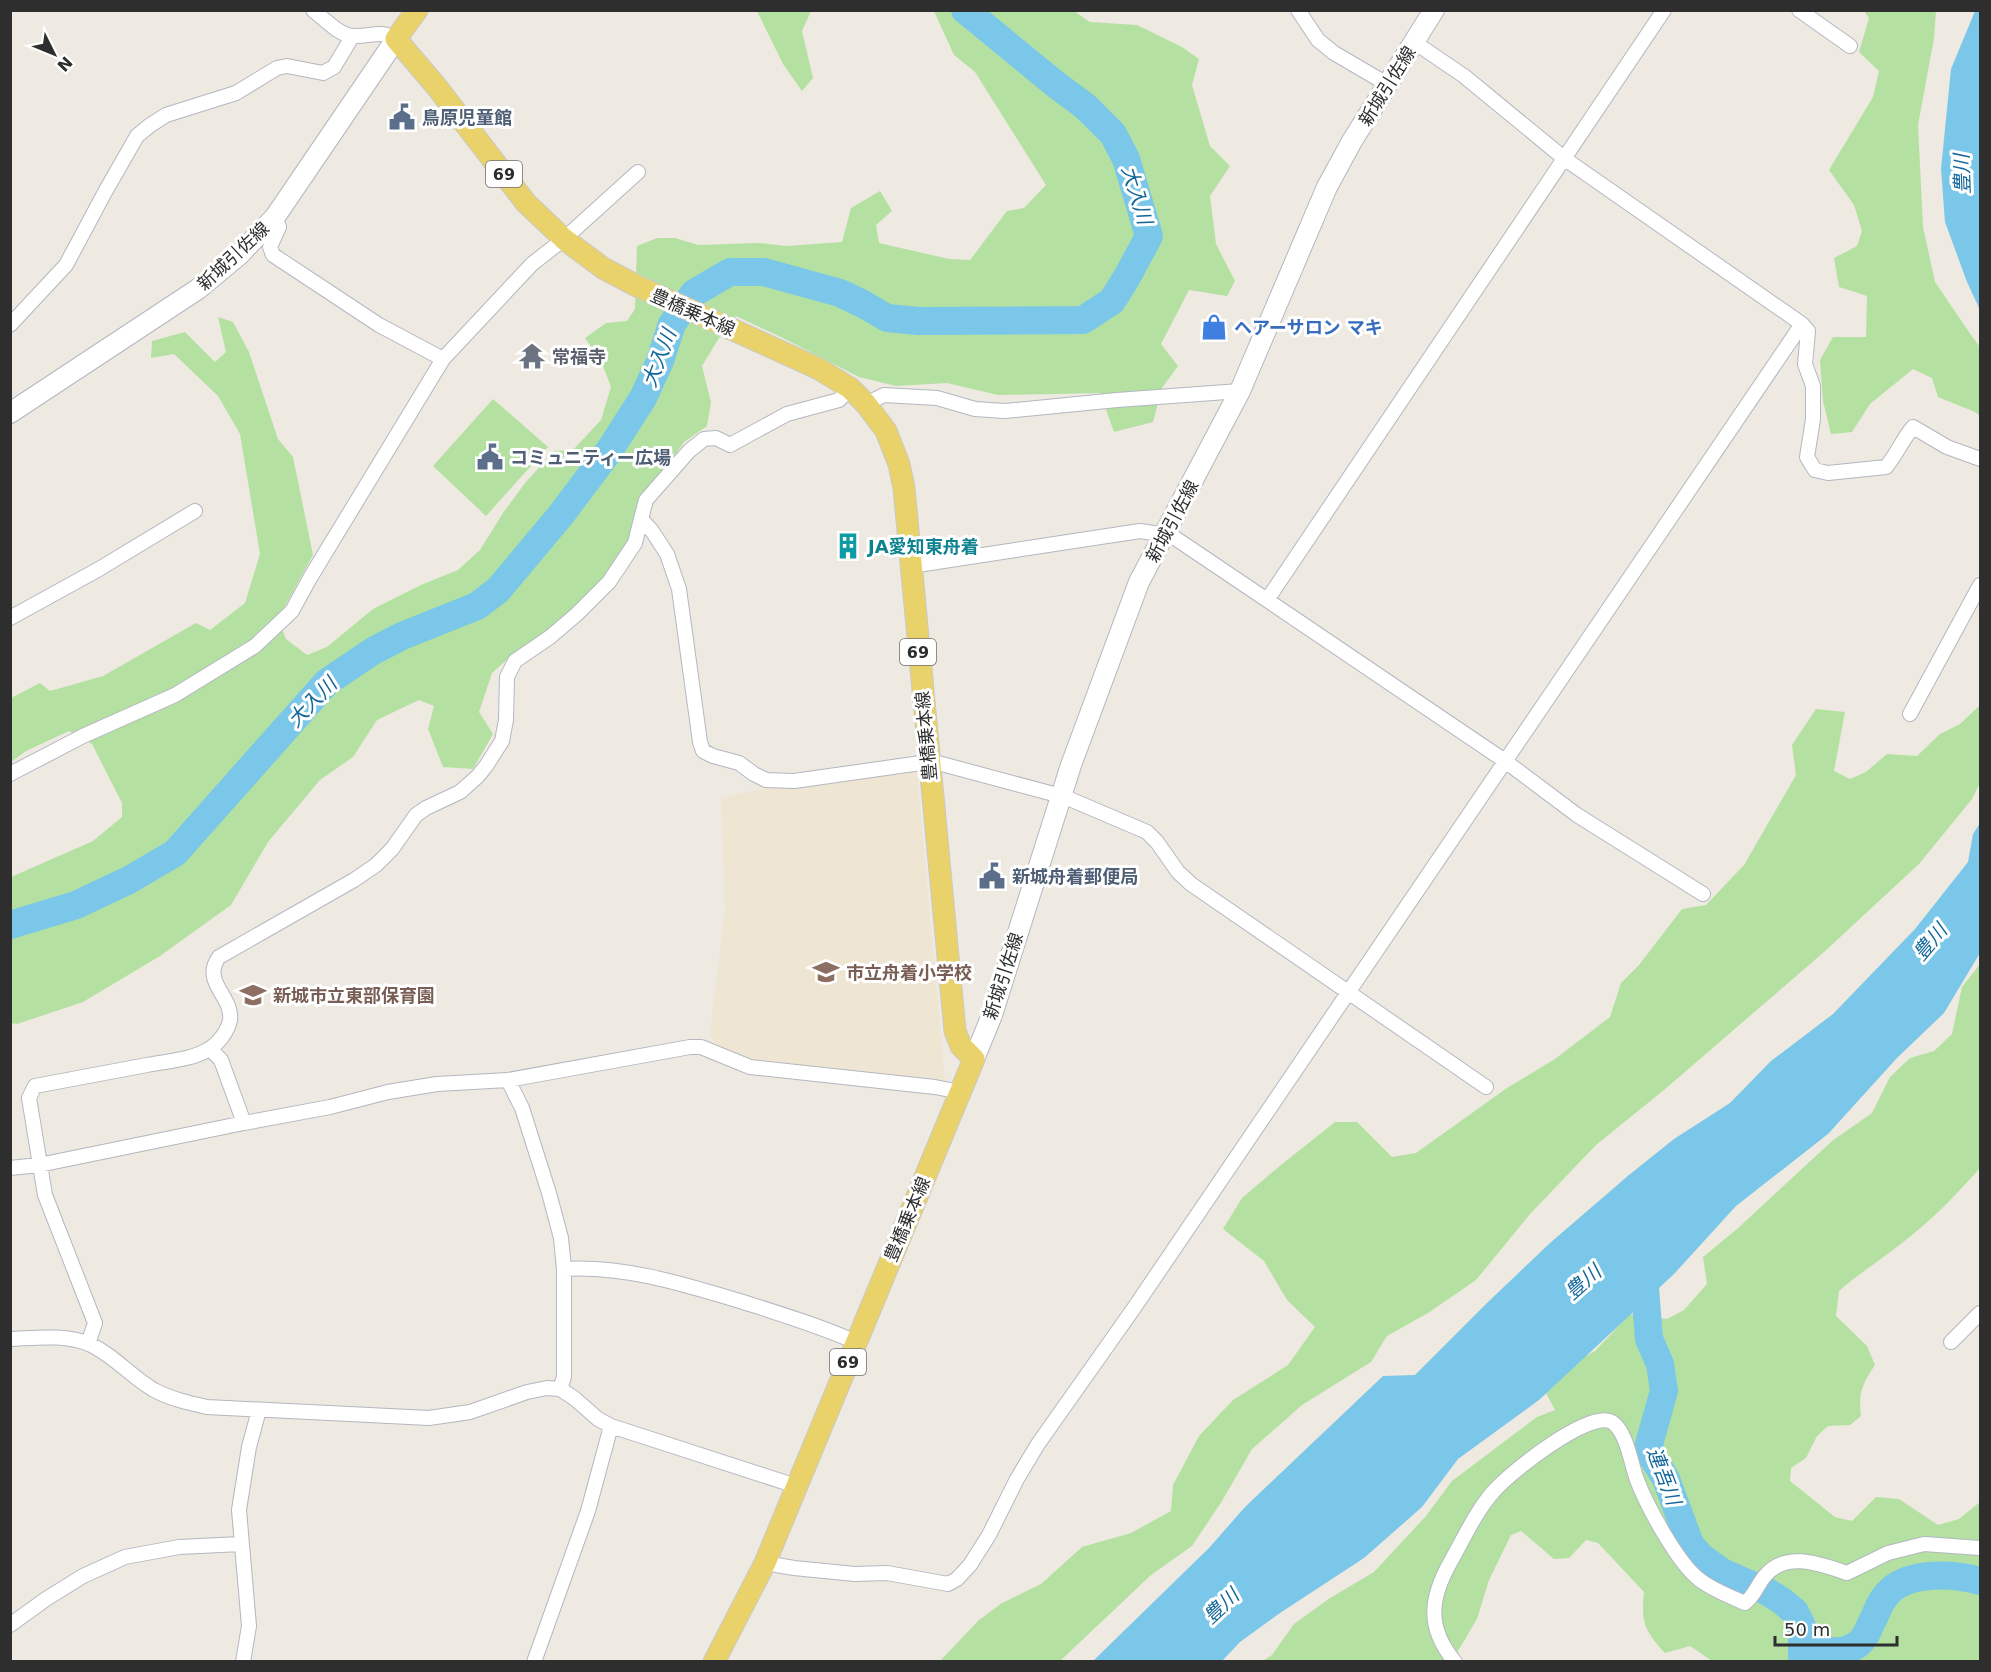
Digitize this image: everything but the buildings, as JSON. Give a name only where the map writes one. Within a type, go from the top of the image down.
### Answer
[{"type":"main road","points":[[396,39],[417,10]]},
{"type":"main road","name":"新城引佐線","points":[[974,1059],[992,1015],[1062,796],[1139,582],[1240,392],[1327,187],[1352,141],[1434,10]]},
{"type":"main road","name":"新城引佐線","points":[[12,408],[198,289],[239,255],[275,217],[396,39]]},
{"type":"main road","name":"豊橋乗本線","points":[[396,39],[436,86],[526,203],[564,239],[603,268],[635,285],[819,369],[850,388],[866,404],[886,431],[899,464],[904,488],[955,1031],[961,1046],[974,1059],[765,1563],[714,1662]]},
{"type":"street","points":[[313,10],[352,37],[386,33],[396,39]]},
{"type":"street","points":[[1298,10],[1318,40],[1334,53],[1387,84]]},
{"type":"street","points":[[1267,600],[1664,10]]},
{"type":"street","points":[[1799,10],[1850,46]]},
{"type":"street","points":[[10,325],[66,265],[137,136],[166,115],[236,93],[277,68],[287,66],[323,73],[334,67],[352,37]]},
{"type":"street","points":[[1414,42],[1464,76],[1565,159],[1802,324],[1808,331],[1805,363],[1813,386],[1813,418],[1807,457],[1815,470],[1828,473],[1886,467],[1894,457],[1901,441],[1913,427],[1947,447],[1980,459]]},
{"type":"street","points":[[10,774],[83,736],[175,695],[255,646],[292,611],[443,359],[532,264],[564,239],[638,172]]},
{"type":"street","points":[[275,217],[279,227],[270,247],[273,255],[379,325],[443,359]]},
{"type":"street","points":[[765,1563],[855,1574],[887,1573],[948,1584],[957,1579],[970,1565],[989,1535],[1017,1479],[1038,1444],[1134,1308],[1802,324]]},
{"type":"street","points":[[88,1344],[95,1323],[45,1195],[29,1098],[35,1086],[181,1059],[210,1049],[221,1038],[230,1023],[230,1012],[213,977],[213,965],[219,957],[369,870],[392,849],[416,815],[460,792],[478,776],[502,741],[506,720],[507,676],[514,661],[550,637],[609,582],[635,543],[646,500],[689,451],[704,439],[716,438],[730,445],[787,414],[839,400],[850,388]]},
{"type":"street","points":[[866,404],[884,395],[937,399],[975,409],[1005,411],[1117,400],[1240,392]]},
{"type":"street","points":[[10,618],[99,570],[195,511]]},
{"type":"street","points":[[641,519],[667,554],[679,589],[703,751],[739,763],[753,774],[766,780],[794,781],[928,762],[938,763],[1062,796],[1147,832],[1178,872],[1191,884],[1486,1087]]},
{"type":"street","points":[[911,566],[1140,531],[1172,536],[1505,761],[1577,815],[1703,894]]},
{"type":"street","points":[[1910,714],[1980,585]]},
{"type":"street","points":[[10,1168],[39,1165],[330,1107],[388,1092],[437,1084],[508,1080],[690,1047],[701,1047],[750,1067],[935,1087],[960,1092]]},
{"type":"street","points":[[210,1049],[221,1060],[244,1124]]},
{"type":"street","points":[[508,1080],[522,1108],[561,1238],[564,1269],[564,1377],[560,1389]]},
{"type":"street","points":[[564,1269],[589,1267],[642,1276],[706,1291],[789,1316],[856,1342]]},
{"type":"street","points":[[1951,1342],[1980,1313]]},
{"type":"street","points":[[10,1339],[48,1337],[88,1344],[107,1354],[154,1390],[180,1401],[207,1407],[429,1418],[470,1412],[527,1392],[548,1388],[560,1389],[598,1419],[611,1426],[796,1486]]},
{"type":"street","points":[[243,1662],[249,1626],[239,1510],[249,1447],[259,1410]]},
{"type":"street","points":[[1455,1662],[1442,1645],[1436,1630],[1434,1610],[1439,1582],[1480,1510],[1494,1491],[1513,1473],[1573,1430],[1604,1420],[1612,1423],[1622,1434],[1637,1481],[1670,1545],[1698,1579],[1744,1603],[1752,1597],[1766,1575],[1781,1563],[1798,1560],[1818,1563],[1847,1573],[1888,1553],[1924,1544],[1980,1548]]},
{"type":"street","points":[[534,1662],[588,1511],[611,1426]]},
{"type":"street","points":[[10,1625],[83,1576],[125,1557],[179,1547],[241,1544]]},
{"type":"shaded area","name":"市立舟着小学校","points":[[917,772],[945,1082],[751,1059],[717,1046],[710,1035],[725,909],[721,798],[770,787]]},
{"type":"green space","points":[[757,11],[811,11],[802,31],[813,78],[802,91],[783,64]]},
{"type":"green space","points":[[934,11],[1074,11],[1090,22],[1137,25],[1182,47],[1199,59],[1192,85],[1210,146],[1230,166],[1210,196],[1216,244],[1235,281],[1227,296],[1189,290],[1161,344],[1178,366],[1162,388],[1153,422],[1114,432],[1100,393],[998,395],[947,383],[896,386],[859,377],[736,316],[702,366],[711,402],[707,426],[684,442],[652,488],[643,524],[610,572],[551,633],[512,655],[492,673],[479,712],[493,734],[473,769],[443,767],[428,729],[434,706],[419,700],[377,720],[353,757],[320,780],[268,842],[231,905],[160,956],[83,1002],[17,1024],[10,1023],[11,877],[93,841],[122,817],[122,803],[92,744],[69,731],[26,751],[11,762],[11,698],[40,683],[50,691],[103,676],[196,623],[210,630],[245,603],[260,554],[240,434],[218,396],[174,354],[151,358],[152,341],[185,332],[215,362],[226,352],[218,317],[233,322],[249,352],[278,439],[293,457],[313,555],[278,619],[286,639],[307,655],[327,647],[373,609],[458,570],[480,550],[525,483],[554,451],[573,450],[601,420],[611,387],[601,361],[585,338],[606,323],[627,321],[635,309],[637,246],[657,238],[675,238],[698,245],[759,243],[786,246],[842,242],[851,208],[880,191],[892,211],[876,225],[879,243],[949,259],[970,260],[1007,211],[1024,208],[1046,185],[975,72],[954,55]]},
{"type":"green space","points":[[1864,11],[1936,11],[1934,38],[1918,125],[1923,227],[1935,282],[1980,347],[1980,416],[1938,397],[1932,378],[1913,369],[1870,404],[1852,432],[1831,434],[1823,401],[1820,360],[1833,337],[1866,337],[1867,296],[1839,287],[1834,258],[1857,246],[1862,231],[1854,205],[1829,170],[1873,97],[1879,71],[1859,52],[1869,18]]},
{"type":"green space","name":"コミュニティー広場","points":[[493,399],[548,447],[486,516],[433,466]]},
{"type":"green space","points":[[1980,705],[1980,783],[1972,799],[1919,864],[1824,952],[1664,1090],[1596,1145],[1531,1213],[1476,1280],[1428,1313],[1387,1336],[1371,1362],[1302,1405],[1252,1449],[1222,1501],[1192,1546],[1151,1575],[1060,1661],[940,1661],[979,1620],[1002,1603],[1041,1584],[1082,1547],[1131,1533],[1171,1511],[1173,1485],[1199,1436],[1233,1400],[1288,1365],[1315,1327],[1287,1300],[1264,1261],[1223,1229],[1242,1198],[1335,1122],[1357,1122],[1392,1157],[1416,1153],[1507,1088],[1555,1059],[1610,1017],[1621,983],[1639,965],[1682,909],[1706,905],[1744,865],[1796,775],[1792,745],[1816,709],[1845,712],[1834,771],[1850,779],[1866,772],[1887,754],[1917,756],[1940,734],[1960,724]]},
{"type":"green space","points":[[1980,964],[1980,1168],[1923,1226],[1839,1291],[1836,1316],[1867,1346],[1875,1365],[1862,1389],[1861,1416],[1850,1425],[1828,1426],[1817,1436],[1806,1458],[1791,1468],[1790,1481],[1835,1517],[1852,1521],[1876,1497],[1899,1499],[1938,1525],[1959,1519],[1980,1502],[1980,1661],[1712,1661],[1690,1646],[1665,1653],[1648,1632],[1643,1611],[1644,1592],[1598,1543],[1586,1540],[1569,1558],[1554,1559],[1521,1531],[1511,1535],[1489,1580],[1477,1619],[1458,1651],[1456,1661],[1261,1662],[1272,1655],[1294,1624],[1330,1598],[1374,1572],[1426,1516],[1452,1481],[1537,1417],[1555,1410],[1546,1393],[1555,1373],[1595,1351],[1630,1314],[1667,1319],[1684,1310],[1707,1284],[1703,1257],[1737,1229],[1832,1141],[1872,1113],[1890,1077],[1910,1058],[1934,1051],[1952,1034],[1962,987]]},
{"type":"water","name":"豊川","points":[[1975,11],[1980,11],[1980,310],[1945,222],[1941,169],[1951,69]]},
{"type":"water","name":"豊川","points":[[1980,823],[1980,953],[1944,1013],[1897,1058],[1828,1134],[1736,1206],[1674,1274],[1539,1400],[1458,1459],[1422,1507],[1364,1558],[1240,1642],[1222,1661],[1093,1661],[1209,1548],[1245,1507],[1383,1376],[1415,1375],[1550,1243],[1674,1139],[1730,1103],[1771,1061],[1833,1014],[1915,929],[1968,862],[1973,834]]},
{"type":"waterway","name":"大入川","points":[[10,925],[76,905],[129,880],[175,853],[327,682],[373,651],[402,636],[477,606],[498,590],[560,516],[609,451],[643,398],[660,361],[672,324],[694,293],[730,272],[764,272],[840,293],[887,318],[919,321],[1083,320],[1112,301],[1149,236],[1126,159],[1113,134],[1086,107],[965,10]]},
{"type":"waterway","name":"連吾川","points":[[1643,1262],[1649,1339],[1660,1364],[1664,1391],[1649,1444],[1653,1458],[1666,1479],[1690,1544],[1700,1556],[1722,1572],[1766,1591],[1795,1612],[1802,1626],[1802,1662]]},
{"type":"waterway","points":[[1803,1644],[1826,1651],[1842,1651],[1857,1645],[1866,1634],[1885,1596],[1900,1584],[1910,1580],[1946,1576],[1980,1581]]},
{"type":"place","name":"鳥原児童館","points":[[402,117]]},
{"type":"place","name":"ヘアーサロン マキ","points":[[1214,327]]},
{"type":"place","name":"常福寺","points":[[532,356]]},
{"type":"place","name":"コミュニティー広場","points":[[490,457]]},
{"type":"place","name":"JA愛知東舟着","points":[[848,546]]},
{"type":"place","name":"新城舟着郵便局","points":[[992,876]]},
{"type":"place","name":"市立舟着小学校","points":[[826,972]]},
{"type":"place","name":"新城市立東部保育園","points":[[253,995]]}]
